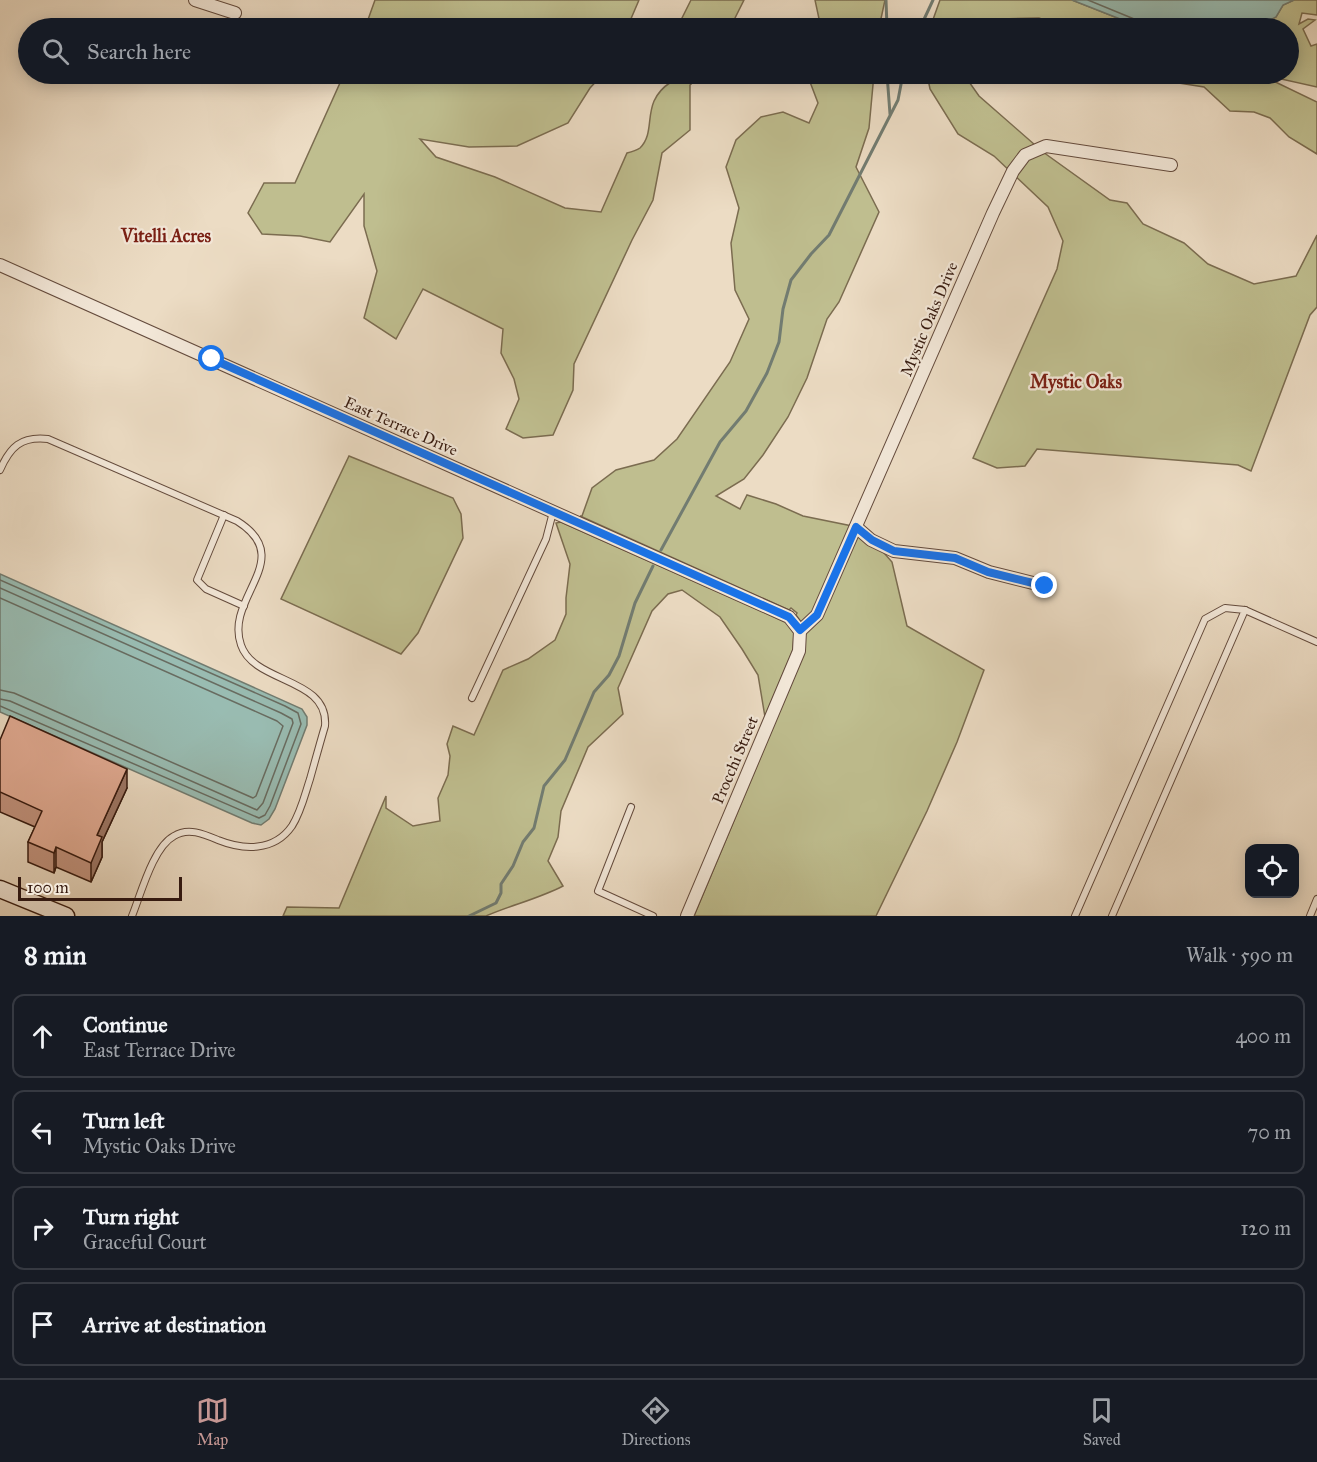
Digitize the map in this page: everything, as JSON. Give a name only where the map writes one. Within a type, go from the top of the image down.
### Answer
[{"type":"street","points":[[195,0],[235,14]]},
{"type":"street","name":"Mystic Oaks Drive","points":[[800,630],[817,615],[993,213],[1013,171],[1025,154],[1046,146],[1171,165]]},
{"type":"street","name":"East Terrace Drive","points":[[0,265],[789,617],[800,630]]},
{"type":"street","points":[[856,527],[872,540],[894,551],[955,558],[988,572],[1045,586]]},
{"type":"street","name":"Procchi Street","points":[[687,916],[799,651],[800,630]]},
{"type":"street","points":[[0,889],[66,916]]},
{"type":"lane","points":[[0,470],[6,456],[14,447],[33,438],[48,439],[247,527],[259,542],[262,562],[238,624],[238,635],[246,656],[253,663],[308,692],[323,707],[326,715],[325,726],[302,805],[293,824],[285,834],[256,848],[228,844],[195,832],[174,835],[165,842],[158,854],[132,916]]},
{"type":"lane","points":[[472,698],[546,539],[553,512]]},
{"type":"lane","points":[[224,515],[197,580],[206,589],[244,606]]},
{"type":"lane","points":[[1075,916],[1205,620],[1225,608],[1245,610],[1317,642]]},
{"type":"lane","points":[[1112,916],[1245,610]]},
{"type":"lane","points":[[632,807],[598,891],[653,916]]},
{"type":"lane","points":[[1310,916],[1317,899]]},
{"type":"shaded area","points":[[375,0],[639,0],[631,18],[369,18]]},
{"type":"shaded area","points":[[691,0],[744,0],[735,18],[682,18]]},
{"type":"shaded area","points":[[815,0],[885,0],[881,18],[819,18]]},
{"type":"shaded area","points":[[940,0],[1072,0],[1118,18],[1039,18],[934,18]]},
{"type":"shaded area","points":[[1294,0],[1317,0],[1317,15],[1302,13],[1299,24],[1299,18],[1274,18],[1283,5]]},
{"type":"shaded area","points":[[1308,19],[1315,20],[1303,29],[1311,46],[1317,44],[1317,87],[1299,83],[1299,24]]},
{"type":"shaded area","points":[[340,84],[594,84],[568,123],[517,146],[469,147],[420,139],[436,157],[495,177],[565,208],[601,212],[627,153],[640,148],[645,141],[652,107],[661,90],[668,84],[691,84],[690,130],[662,153],[653,200],[574,364],[573,390],[553,435],[523,438],[506,429],[519,399],[514,379],[501,353],[503,329],[423,289],[396,339],[364,318],[377,271],[364,226],[364,194],[330,242],[300,236],[262,234],[248,213],[264,183],[295,183]]},
{"type":"shaded area","points":[[811,84],[873,84],[869,128],[856,167],[879,212],[839,302],[827,319],[807,378],[788,417],[744,479],[716,496],[740,509],[747,495],[803,516],[862,528],[892,562],[907,626],[984,670],[957,742],[927,811],[876,916],[694,916],[804,653],[804,626],[796,615],[797,613],[791,608],[789,610],[580,516],[582,516],[592,488],[616,470],[654,460],[677,439],[730,362],[749,319],[735,290],[731,243],[739,208],[726,167],[736,140],[761,117],[783,112],[809,123],[818,103]]},
{"type":"shaded area","points":[[929,84],[971,84],[979,96],[1043,152],[1110,200],[1127,203],[1143,224],[1184,243],[1208,264],[1254,284],[1296,276],[1317,235],[1317,307],[1310,315],[1251,471],[1238,465],[1037,449],[1025,466],[997,468],[973,458],[1057,269],[1063,241],[1048,207],[994,156],[958,134]]},
{"type":"shaded area","points":[[1185,84],[1280,84],[1317,102],[1317,154],[1289,137],[1270,118],[1254,112],[1230,111],[1204,87]]},
{"type":"shaded area","points":[[349,456],[453,498],[461,514],[463,538],[418,633],[401,654],[281,599]]},
{"type":"shaded area","points":[[561,522],[786,622],[794,633],[793,650],[765,717],[758,675],[720,617],[682,590],[668,594],[652,611],[618,688],[623,714],[588,747],[561,811],[558,837],[548,861],[563,886],[486,916],[283,916],[287,907],[339,908],[386,796],[386,808],[413,826],[440,821],[438,798],[448,775],[450,756],[447,744],[453,726],[474,735],[503,670],[528,659],[555,640],[566,614],[570,564],[556,523]]},
{"type":"water","points":[[1072,0],[1294,0],[1283,5],[1274,18],[1118,18]]},
{"type":"water","points":[[0,574],[302,709],[307,717],[307,725],[275,809],[269,819],[261,825],[252,823],[0,712]]},
{"type":"building","points":[[10,716],[127,769],[97,835],[102,837],[91,863],[56,847],[54,853],[28,842],[42,811],[0,792],[0,740]]},
{"type":"waterway","points":[[886,0],[887,18]]},
{"type":"waterway","points":[[925,18],[933,0]]},
{"type":"waterway","points":[[888,84],[890,114]]},
{"type":"waterway","points":[[661,550],[720,442],[746,411],[767,373],[779,342],[783,309],[791,280],[829,235],[898,100],[901,84]]},
{"type":"waterway","points":[[469,916],[496,903],[501,893],[501,884],[513,866],[523,842],[534,828],[544,786],[565,760],[594,692],[609,675],[619,656],[635,603],[653,566]]},
{"type":"district","name":"Vitelli Acres","points":[[166,236]]},
{"type":"district","name":"Mystic Oaks","points":[[1076,382]]},
{"type":"route","points":[[212,359],[789,617],[800,630],[817,615],[856,527],[872,540],[894,551],[955,558],[988,572],[1045,586]]}]
